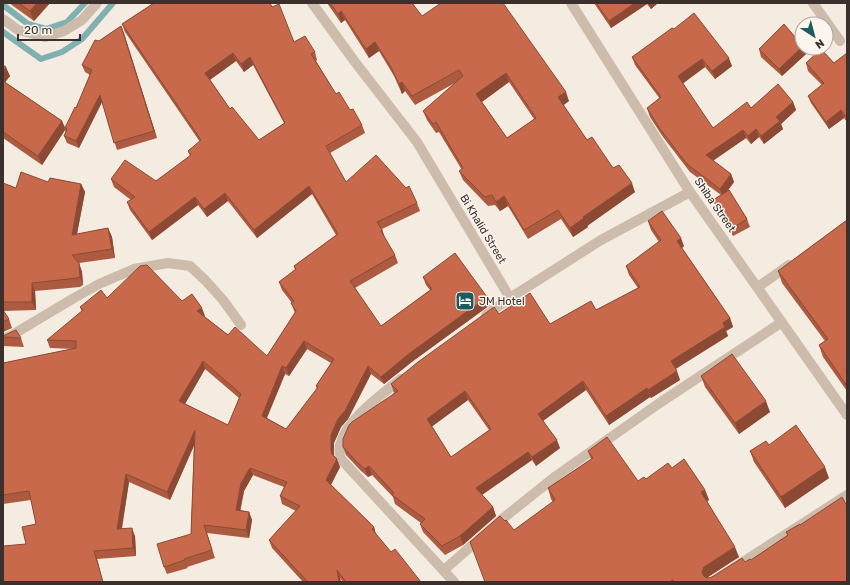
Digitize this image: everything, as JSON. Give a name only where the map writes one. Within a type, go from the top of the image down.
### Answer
[{"type":"street","points":[[3,19],[18,30],[45,37],[64,31],[82,20],[97,3]]},
{"type":"street","name":"Bi Khalid Street","points":[[312,3],[355,62],[417,142],[510,298]]},
{"type":"street","name":"Shiba Street","points":[[571,3],[690,192],[847,415]]},
{"type":"street","points":[[813,3],[840,41]]},
{"type":"street","points":[[479,320],[510,298],[601,240],[690,192]]},
{"type":"street","points":[[758,287],[796,260]]},
{"type":"street","points":[[3,339],[99,284],[134,269],[168,263],[190,266],[218,295],[241,325]]},
{"type":"street","points":[[444,570],[501,520],[556,476],[658,404],[782,322]]},
{"type":"street","points":[[411,371],[360,414],[347,430],[340,446],[340,458],[454,582]]},
{"type":"street","points":[[712,582],[847,495]]},
{"type":"building","points":[[19,3],[37,3],[30,11]]},
{"type":"building","points":[[154,3],[270,3],[272,7],[279,4],[294,42],[305,36],[315,52],[311,54],[336,94],[339,92],[350,110],[353,109],[362,125],[326,146],[346,182],[376,155],[406,188],[409,186],[417,203],[377,222],[395,255],[350,281],[381,326],[432,289],[423,277],[455,253],[487,297],[410,353],[381,377],[368,366],[345,411],[338,419],[331,435],[331,451],[337,459],[326,480],[374,527],[372,529],[391,552],[395,549],[421,582],[346,582],[337,570],[339,582],[308,582],[269,540],[300,506],[280,496],[287,482],[250,468],[241,483],[236,510],[249,512],[246,530],[204,525],[212,550],[164,567],[157,544],[191,534],[195,430],[167,492],[126,474],[117,529],[132,528],[133,548],[94,551],[103,582],[3,582],[3,546],[26,544],[22,527],[36,524],[29,491],[3,495],[3,363],[76,348],[76,341],[47,340],[83,310],[80,307],[101,290],[107,298],[140,266],[147,265],[182,301],[192,294],[202,308],[197,311],[228,335],[235,327],[267,356],[296,311],[291,303],[294,301],[279,282],[296,269],[294,266],[338,234],[309,186],[254,230],[225,193],[204,209],[195,197],[149,232],[127,202],[135,197],[111,179],[125,160],[156,181],[191,155],[188,151],[201,140],[122,24]],"holes":[[[233,53],[241,64],[250,57],[285,123],[259,140],[232,107],[230,109],[205,73]],[[304,341],[334,359],[316,386],[318,387],[286,429],[262,416],[282,366],[286,368]],[[203,361],[241,394],[228,425],[179,401]]]},
{"type":"building","points":[[330,3],[412,3],[422,16],[441,3],[503,3],[566,92],[558,97],[587,140],[592,137],[613,168],[619,165],[632,183],[583,217],[584,218],[570,228],[558,210],[524,230],[504,196],[496,202],[492,195],[485,197],[459,171],[463,168],[436,122],[433,124],[423,111],[463,76],[459,70],[412,96],[402,82],[399,84],[391,67],[375,42],[366,49],[341,11],[338,14]],"holes":[[[506,73],[536,118],[507,138],[476,94]]]},
{"type":"building","points":[[596,3],[635,3],[609,21]]},
{"type":"building","points":[[694,13],[729,58],[712,71],[702,59],[678,76],[713,128],[747,102],[751,108],[778,84],[793,102],[776,117],[780,121],[761,136],[756,129],[748,136],[743,130],[706,155],[731,174],[720,189],[687,164],[660,129],[647,108],[661,97],[632,57],[672,28],[674,29]]},
{"type":"building","points":[[784,24],[794,36],[794,55],[779,69],[759,49]]},
{"type":"building","points":[[121,26],[154,131],[114,143],[100,95],[76,141],[64,136],[67,129],[65,128],[75,107],[76,108],[92,70],[82,65],[95,40],[99,41]]},
{"type":"building","points":[[847,53],[847,118],[841,110],[826,122],[808,96],[824,83],[806,63],[814,56],[828,56],[834,63]]},
{"type":"building","points":[[3,65],[6,67],[3,72]]},
{"type":"building","points":[[3,81],[62,121],[38,156],[3,132]]},
{"type":"building","points":[[21,172],[48,182],[50,178],[81,184],[72,235],[108,228],[112,249],[72,255],[79,263],[80,277],[32,283],[32,302],[3,302],[3,183],[16,188]]},
{"type":"building","points":[[729,190],[747,219],[731,229],[713,200]]},
{"type":"building","points":[[662,211],[681,238],[677,241],[730,318],[723,323],[725,327],[671,361],[677,371],[648,390],[647,388],[606,416],[583,381],[538,414],[557,440],[532,457],[528,452],[476,488],[493,507],[460,536],[442,546],[420,524],[425,519],[392,495],[394,493],[369,466],[365,469],[343,447],[343,439],[349,425],[398,391],[391,384],[418,362],[494,307],[499,314],[530,293],[550,324],[591,301],[596,310],[640,287],[626,266],[661,240],[648,221]],"holes":[[[465,391],[491,429],[451,457],[427,419]]]},
{"type":"building","points":[[847,220],[847,386],[819,345],[828,339],[778,271]]},
{"type":"building","points":[[3,310],[9,319],[3,322]]},
{"type":"building","points":[[16,330],[21,338],[3,337],[3,336]]},
{"type":"building","points":[[732,354],[766,401],[735,423],[701,376]]},
{"type":"building","points":[[796,425],[825,467],[781,497],[750,451],[766,441],[769,445]]},
{"type":"building","points":[[607,437],[638,481],[644,477],[646,479],[668,463],[672,468],[684,459],[705,490],[701,492],[735,547],[704,567],[702,572],[703,575],[708,578],[742,558],[745,562],[750,559],[751,560],[788,535],[786,532],[800,525],[842,497],[847,506],[847,582],[674,582],[673,580],[669,582],[485,582],[470,542],[500,516],[505,521],[506,520],[514,530],[555,500],[548,488],[593,458],[588,451]]},
{"type":"waterway","points":[[3,5],[28,24],[46,29],[67,22],[85,3]]},
{"type":"waterway","points":[[3,32],[41,59],[62,52],[82,39],[113,3]]},
{"type":"place","name":"JM Hotel","points":[[465,301]]}]
